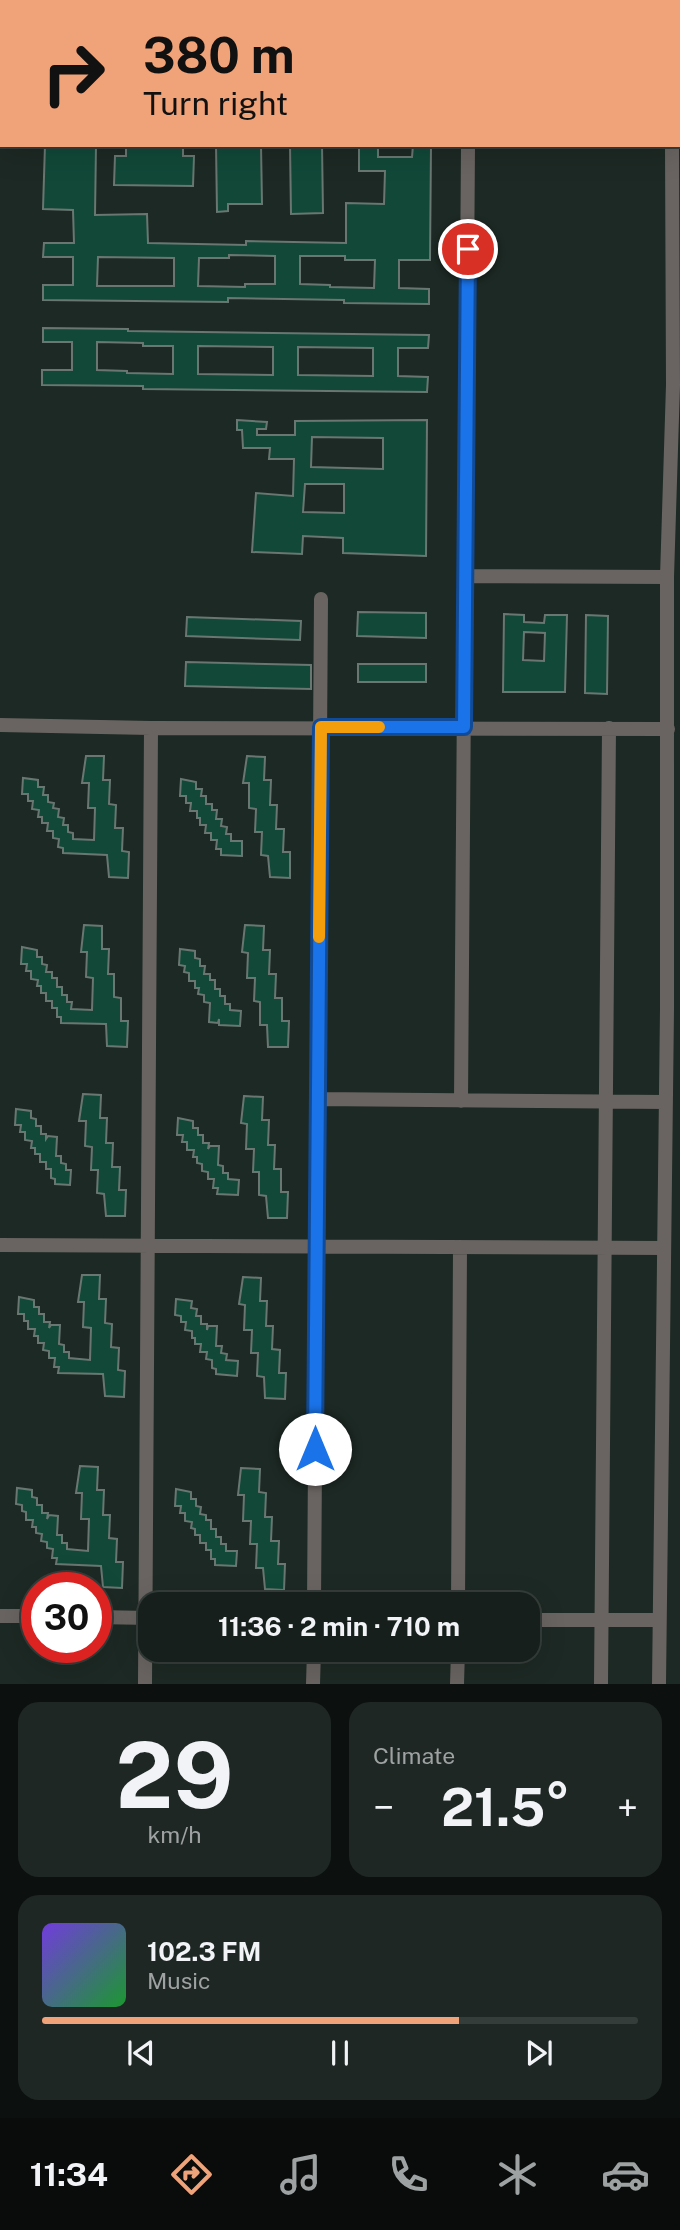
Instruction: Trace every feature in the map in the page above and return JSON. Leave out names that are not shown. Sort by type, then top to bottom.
[{"type":"street","points":[[461,1101],[468,147]]},
{"type":"street","points":[[659,1684],[666,1102],[667,577],[673,385],[672,147]]},
{"type":"street","points":[[466,576],[667,577]]},
{"type":"street","points":[[314,1592],[321,599]]},
{"type":"street","points":[[0,724],[151,728],[668,729]]},
{"type":"street","points":[[148,1592],[151,728]]},
{"type":"street","points":[[601,1684],[609,728]]},
{"type":"street","points":[[318,1099],[666,1102]]},
{"type":"street","points":[[0,1245],[664,1248]]},
{"type":"street","points":[[458,1592],[460,1247]]},
{"type":"street","points":[[0,1616],[21,1616]]},
{"type":"street","points":[[112,1617],[138,1618]]},
{"type":"street","points":[[540,1620],[659,1620]]},
{"type":"street","points":[[145,1684],[146,1662]]},
{"type":"street","points":[[313,1684],[314,1662]]},
{"type":"street","points":[[457,1684],[458,1662]]},
{"type":"building","points":[[45,147],[96,147],[95,215],[147,214],[148,243],[346,243],[346,203],[384,204],[385,171],[359,171],[359,147],[378,147],[378,157],[412,157],[413,147],[431,147],[430,260],[399,260],[399,288],[429,289],[429,304],[228,298],[228,302],[43,300],[43,285],[73,285],[73,257],[43,257],[44,243],[74,243],[73,210],[43,209]],"holes":[[[229,255],[275,256],[275,284],[245,284],[245,287],[198,286],[199,258],[229,258]],[[300,256],[345,256],[345,260],[375,260],[374,288],[300,284]],[[98,257],[174,258],[174,286],[97,286]]]},
{"type":"building","points":[[126,147],[183,147],[183,156],[194,156],[193,186],[114,185],[115,156],[126,156]]},
{"type":"building","points":[[216,147],[261,147],[262,204],[228,204],[228,211],[217,212]]},
{"type":"building","points":[[290,147],[322,147],[323,213],[291,214]]},
{"type":"building","points":[[43,328],[429,335],[428,348],[398,348],[398,376],[428,377],[427,392],[143,389],[143,386],[42,385],[42,370],[72,370],[72,342],[43,342]],"holes":[[[97,342],[173,346],[173,374],[97,370]],[[198,346],[273,347],[273,375],[198,374]],[[298,347],[373,348],[373,376],[298,375]]]},
{"type":"building","points":[[237,420],[267,422],[266,429],[257,429],[257,435],[295,435],[295,421],[427,420],[426,556],[343,553],[343,538],[303,536],[302,554],[252,552],[256,493],[293,496],[294,459],[269,459],[270,448],[243,448],[242,430],[237,430]],"holes":[[[312,437],[383,438],[383,469],[311,467]],[[305,484],[344,484],[344,513],[303,512]]]},
{"type":"building","points":[[358,612],[426,613],[426,638],[357,636]]},
{"type":"building","points":[[504,614],[524,615],[524,622],[544,623],[545,615],[567,615],[565,692],[503,692]],"holes":[[[524,632],[545,633],[544,661],[523,660]]]},
{"type":"building","points":[[586,615],[608,616],[607,694],[585,693]]},
{"type":"building","points":[[187,617],[301,621],[300,640],[186,636]]},
{"type":"building","points":[[186,662],[311,665],[311,689],[185,686]]},
{"type":"building","points":[[358,664],[426,664],[426,682],[358,682]]},
{"type":"building","points":[[86,756],[104,756],[103,780],[110,780],[109,804],[116,805],[115,828],[123,828],[122,851],[129,852],[128,878],[109,877],[107,855],[63,853],[63,848],[58,847],[59,839],[53,838],[53,831],[47,831],[48,823],[42,823],[42,817],[38,817],[39,810],[32,809],[33,801],[28,801],[28,794],[22,794],[23,778],[38,780],[38,787],[44,787],[43,795],[48,795],[48,802],[54,803],[53,808],[59,809],[58,817],[64,818],[63,825],[68,825],[68,832],[73,833],[73,839],[94,840],[95,808],[88,808],[89,783],[82,783]]},
{"type":"building","points":[[247,756],[265,757],[264,780],[271,780],[270,805],[277,805],[276,829],[284,829],[283,852],[290,852],[290,878],[270,877],[268,856],[261,855],[262,832],[255,832],[256,809],[249,808],[249,783],[243,783]]},
{"type":"building","points":[[181,779],[196,782],[196,789],[202,789],[201,796],[206,796],[206,804],[212,804],[212,810],[217,810],[216,819],[222,819],[221,826],[227,827],[226,834],[231,834],[231,841],[242,841],[242,856],[221,855],[221,849],[216,849],[217,840],[211,840],[211,833],[205,833],[206,825],[200,825],[197,811],[190,811],[191,803],[186,803],[186,796],[180,796]]},
{"type":"building","points":[[84,925],[102,926],[102,949],[109,949],[108,974],[114,974],[114,997],[121,998],[121,1021],[128,1021],[127,1047],[107,1046],[106,1024],[61,1023],[61,1017],[57,1017],[57,1008],[52,1008],[52,1001],[46,1001],[46,993],[41,993],[41,986],[37,986],[38,980],[31,979],[31,971],[26,971],[27,964],[21,964],[22,947],[37,950],[37,957],[42,957],[42,964],[47,965],[46,972],[52,972],[52,978],[57,978],[57,987],[62,987],[62,995],[67,995],[67,1002],[72,1002],[71,1009],[92,1010],[93,978],[86,977],[87,952],[81,952]]},
{"type":"building","points":[[245,925],[264,926],[263,950],[270,950],[269,974],[276,974],[275,998],[282,998],[282,1021],[289,1021],[288,1047],[268,1047],[267,1025],[260,1025],[260,1002],[254,1001],[255,978],[247,978],[248,953],[242,952]]},
{"type":"building","points":[[180,949],[195,951],[195,958],[200,959],[200,966],[205,966],[204,974],[210,974],[210,980],[215,980],[215,989],[220,989],[220,996],[225,996],[225,1004],[230,1004],[230,1010],[241,1011],[240,1026],[219,1025],[219,1019],[218,1023],[209,1022],[210,1003],[204,1002],[204,995],[198,994],[199,988],[195,988],[195,981],[189,981],[189,973],[184,972],[185,966],[179,965]]},
{"type":"building","points":[[83,1094],[101,1095],[100,1118],[107,1118],[106,1143],[113,1143],[112,1167],[120,1167],[119,1190],[126,1190],[125,1216],[106,1216],[104,1194],[97,1193],[98,1170],[91,1170],[92,1147],[85,1146],[86,1121],[79,1121]]},
{"type":"building","points":[[244,1096],[263,1097],[262,1120],[269,1120],[268,1145],[275,1145],[274,1169],[281,1169],[281,1192],[288,1192],[287,1218],[268,1218],[266,1196],[259,1195],[259,1172],[253,1172],[254,1149],[246,1149],[247,1124],[241,1123]]},
{"type":"building","points":[[16,1109],[31,1111],[31,1118],[36,1119],[36,1126],[41,1126],[41,1134],[46,1134],[46,1139],[48,1136],[57,1137],[56,1156],[61,1156],[61,1163],[66,1164],[66,1170],[71,1170],[70,1185],[55,1184],[55,1179],[51,1178],[51,1169],[46,1169],[46,1162],[40,1162],[40,1154],[35,1154],[35,1148],[31,1148],[32,1141],[25,1140],[25,1132],[20,1132],[21,1125],[15,1125]]},
{"type":"building","points":[[178,1118],[193,1121],[193,1128],[198,1128],[198,1135],[203,1135],[203,1143],[209,1143],[208,1149],[210,1146],[219,1146],[218,1165],[223,1166],[223,1173],[228,1173],[228,1179],[239,1180],[238,1195],[217,1194],[218,1188],[213,1188],[214,1179],[208,1179],[208,1172],[202,1171],[202,1164],[197,1163],[197,1157],[193,1157],[194,1150],[187,1150],[187,1142],[182,1142],[183,1135],[177,1135]]},
{"type":"building","points":[[82,1275],[100,1275],[99,1299],[106,1299],[105,1323],[112,1324],[111,1347],[119,1348],[118,1370],[125,1371],[124,1397],[105,1396],[103,1374],[58,1373],[59,1367],[54,1367],[55,1358],[49,1358],[49,1351],[43,1350],[44,1343],[38,1343],[38,1336],[34,1336],[35,1329],[28,1329],[24,1314],[18,1314],[19,1297],[34,1300],[34,1307],[39,1307],[39,1314],[44,1314],[44,1322],[50,1322],[49,1328],[51,1325],[60,1325],[59,1344],[64,1345],[64,1352],[69,1352],[69,1358],[90,1360],[91,1328],[83,1327],[84,1302],[78,1302]]},
{"type":"building","points":[[243,1277],[261,1278],[260,1301],[267,1301],[266,1326],[273,1326],[272,1349],[280,1350],[279,1373],[286,1373],[285,1399],[265,1398],[264,1377],[257,1376],[258,1353],[251,1353],[252,1330],[244,1330],[245,1305],[239,1304]]},
{"type":"building","points":[[176,1299],[192,1301],[191,1308],[197,1309],[196,1316],[201,1316],[201,1324],[207,1324],[207,1330],[208,1326],[217,1326],[216,1346],[222,1346],[221,1353],[227,1354],[226,1360],[238,1361],[237,1376],[216,1374],[216,1369],[212,1368],[212,1360],[206,1359],[207,1352],[200,1352],[201,1344],[195,1344],[192,1331],[185,1330],[186,1322],[181,1322],[181,1316],[175,1315]]},
{"type":"building","points":[[80,1466],[98,1467],[97,1490],[104,1490],[103,1515],[110,1515],[109,1538],[117,1539],[116,1562],[123,1562],[122,1588],[112,1587],[112,1572],[102,1572],[101,1566],[56,1564],[57,1558],[52,1558],[53,1549],[47,1548],[47,1542],[41,1541],[42,1534],[36,1533],[36,1527],[32,1527],[33,1520],[26,1520],[22,1505],[16,1504],[17,1488],[32,1490],[32,1497],[37,1498],[37,1505],[42,1505],[42,1513],[48,1513],[47,1519],[49,1515],[58,1516],[57,1535],[62,1535],[62,1543],[67,1543],[67,1549],[88,1551],[89,1519],[81,1519],[82,1493],[76,1493]]},
{"type":"building","points":[[241,1468],[260,1469],[259,1492],[266,1493],[265,1517],[272,1517],[271,1541],[279,1541],[278,1564],[285,1564],[284,1590],[265,1589],[263,1568],[256,1568],[257,1544],[250,1544],[251,1521],[243,1521],[244,1495],[238,1495]]},
{"type":"building","points":[[176,1489],[191,1492],[191,1499],[196,1499],[196,1506],[201,1507],[200,1514],[206,1515],[206,1520],[211,1520],[211,1529],[216,1529],[216,1537],[221,1537],[221,1544],[226,1544],[226,1551],[237,1551],[236,1566],[215,1565],[215,1559],[211,1559],[211,1550],[206,1550],[206,1543],[200,1543],[200,1535],[195,1535],[195,1529],[191,1528],[192,1522],[185,1521],[185,1513],[180,1513],[181,1506],[175,1506]]},
{"type":"slow traffic","points":[[319,937],[321,727],[379,727]]},
{"type":"route","points":[[315,1449],[321,727],[464,727],[468,249]]}]
